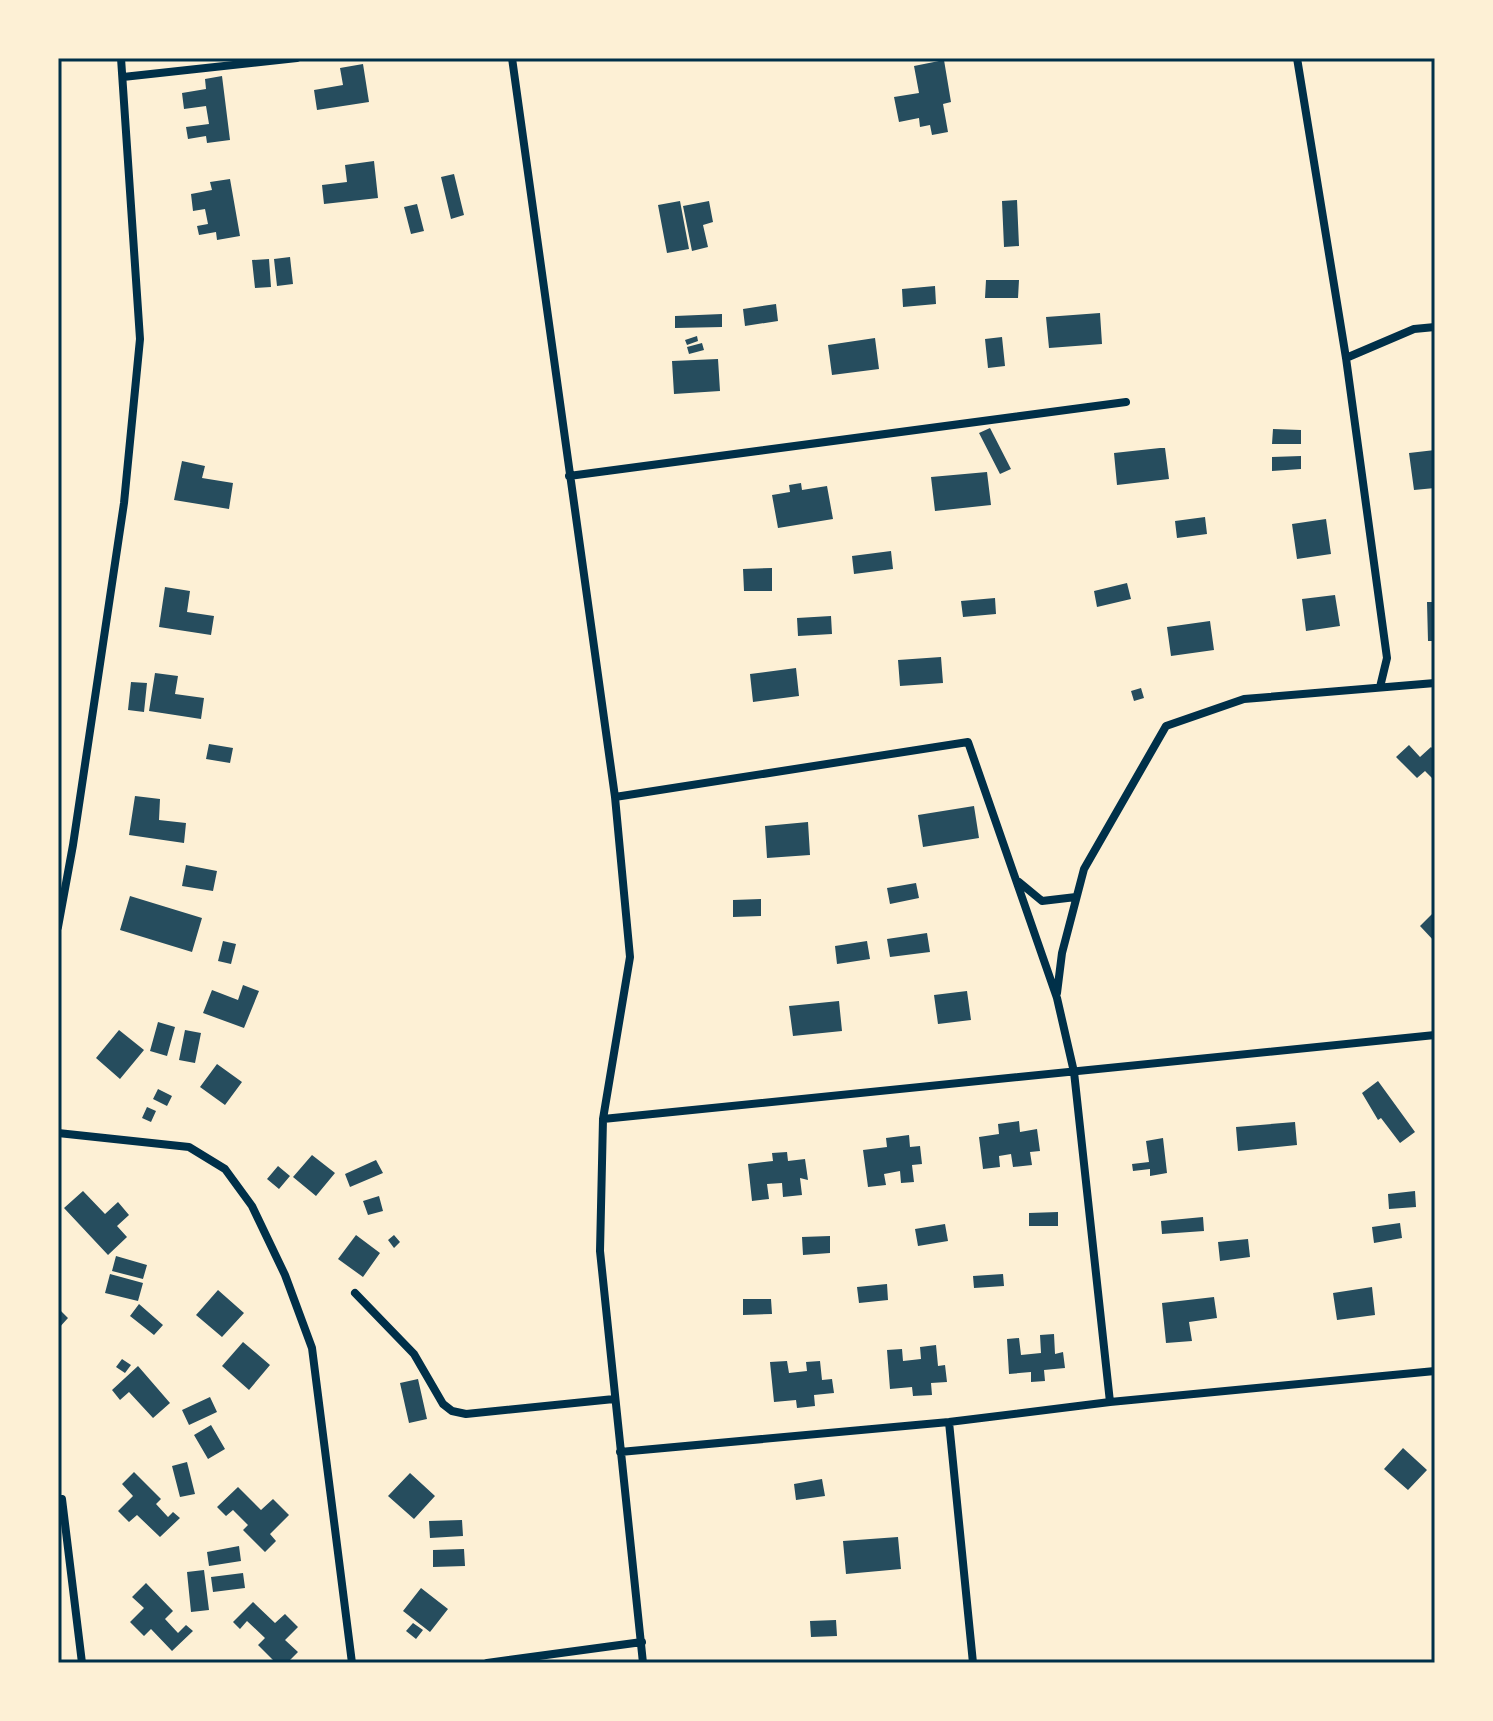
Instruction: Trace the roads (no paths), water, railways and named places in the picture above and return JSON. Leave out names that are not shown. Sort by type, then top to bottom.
[{"type":"street","points":[[58,927],[124,503],[140,339],[121,58]]},
{"type":"street","points":[[123,77],[297,58]]},
{"type":"street","points":[[512,58],[615,797],[630,957],[603,1119],[600,1251],[643,1663]]},
{"type":"street","points":[[1297,58],[1346,358],[1387,658],[1380,687]]},
{"type":"street","points":[[1346,358],[1414,329],[1435,327]]},
{"type":"street","points":[[569,476],[1126,402]]},
{"type":"street","points":[[1057,998],[1062,953],[1084,869],[1166,726],[1244,699],[1435,683]]},
{"type":"street","points":[[615,797],[968,742],[1057,998],[1074,1072],[1110,1402]]},
{"type":"street","points":[[1019,882],[1042,901],[1076,897]]},
{"type":"street","points":[[603,1119],[1435,1035]]},
{"type":"street","points":[[58,1133],[189,1147],[225,1169],[252,1206],[285,1275],[312,1348],[352,1663]]},
{"type":"street","points":[[355,1293],[414,1354],[443,1404],[452,1411],[466,1414],[614,1399]]},
{"type":"street","points":[[620,1452],[949,1422],[1110,1402],[1435,1371]]},
{"type":"street","points":[[949,1422],[973,1663]]},
{"type":"street","points":[[62,1499],[82,1663]]},
{"type":"street","points":[[487,1663],[642,1642]]}]
